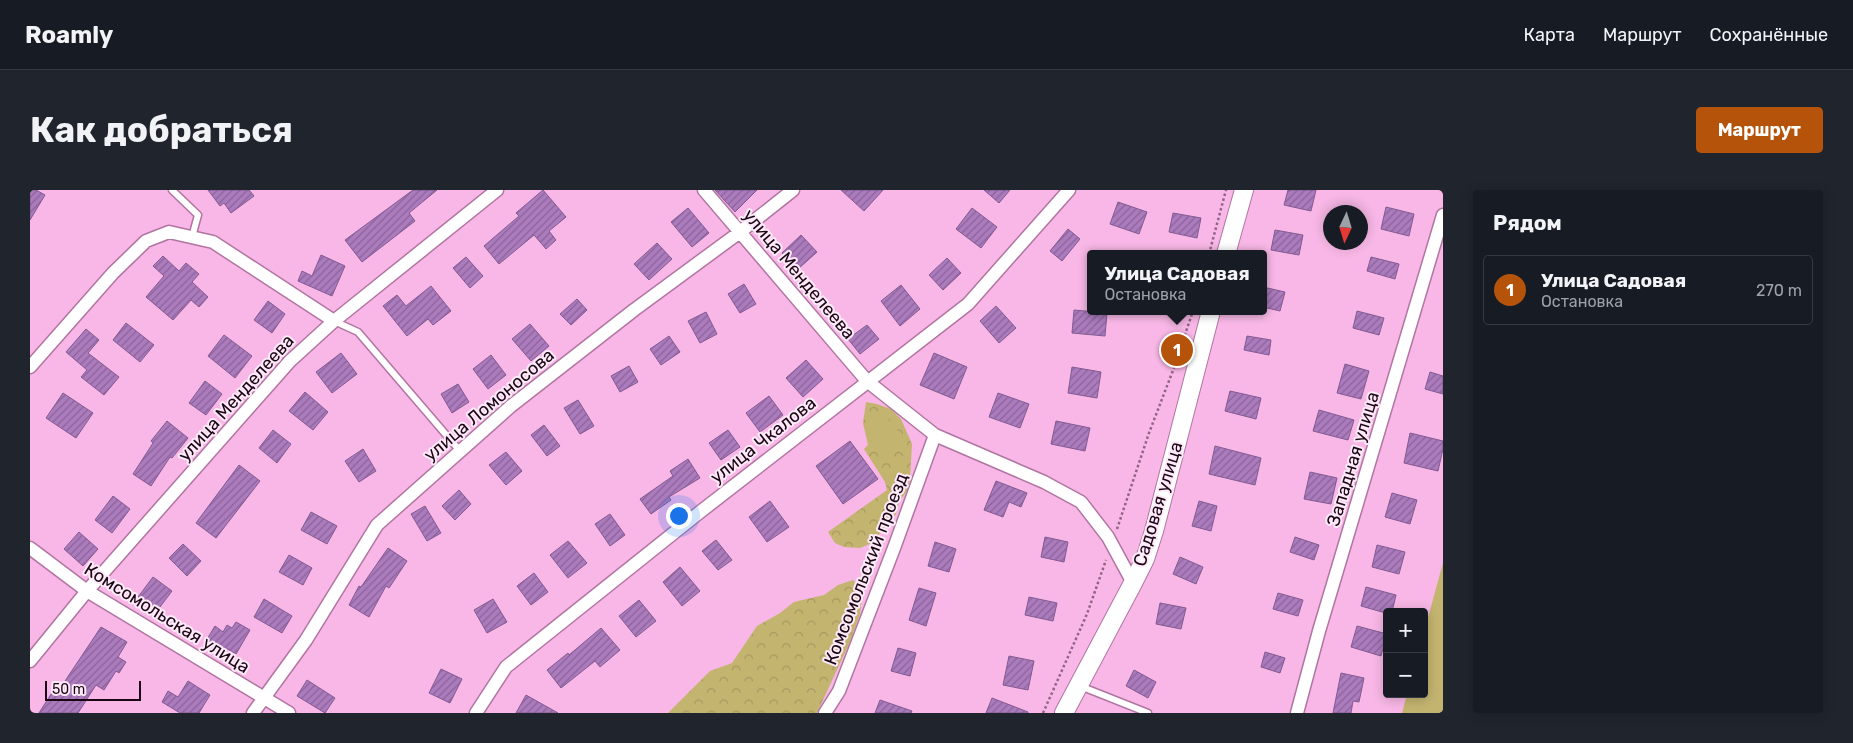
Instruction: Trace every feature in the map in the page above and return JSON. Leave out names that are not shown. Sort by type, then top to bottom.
[{"type":"street","name":"улица Менделеева","points":[[30,660],[87,591],[290,361],[334,320],[497,190]]},
{"type":"street","name":"улица Менделеева","points":[[704,190],[867,382],[935,435],[1044,482],[1081,502],[1111,544],[1133,583]]},
{"type":"street","name":"улица Ломоносова","points":[[253,713],[306,640],[377,525],[511,406],[793,190]]},
{"type":"street","name":"улица Чкалова","points":[[476,713],[506,667],[700,512],[968,304],[1069,190]]},
{"type":"street","points":[[1227,250],[1244,190]]},
{"type":"street","name":"Западная улица","points":[[1297,713],[1319,631],[1443,215]]},
{"type":"street","points":[[30,367],[113,273],[146,241],[168,232],[213,242],[334,320]]},
{"type":"street","name":"Садовая улица","points":[[1064,713],[1145,558],[1154,531],[1210,315]]},
{"type":"street","name":"Комсомольский проезд","points":[[825,713],[839,691],[935,435]]},
{"type":"street","name":"Комсомольская улица","points":[[30,548],[87,591],[289,713]]},
{"type":"lane","points":[[172,190],[198,215],[192,237]]},
{"type":"lane","points":[[334,320],[358,332],[460,451]]},
{"type":"lane","points":[[1078,686],[1148,713]]},
{"type":"path","points":[[1210,250],[1226,190]]},
{"type":"path","points":[[1044,713],[1087,614],[1192,315]]},
{"type":"green space","points":[[866,402],[891,409],[901,419],[912,444],[910,480],[907,491],[899,502],[896,514],[872,543],[860,548],[844,547],[835,543],[828,532],[887,490],[885,482],[864,449],[868,445],[863,423]]},
{"type":"green space","points":[[884,414],[903,437],[885,452],[866,429]]},
{"type":"green space","points":[[1443,563],[1443,713],[1402,713],[1406,698],[1428,698],[1428,617]]},
{"type":"green space","points":[[853,580],[863,591],[860,614],[849,644],[817,713],[668,713],[710,671],[732,663],[757,626],[780,613],[794,602],[824,595],[838,585]]},
{"type":"building","points":[[30,190],[36,190],[45,195],[30,220]]},
{"type":"building","points":[[208,190],[249,190],[254,196],[231,213],[224,203],[220,206]]},
{"type":"building","points":[[413,190],[437,190],[409,213],[415,221],[362,262],[345,240]]},
{"type":"building","points":[[543,190],[566,217],[549,231],[556,240],[546,249],[534,235],[499,264],[484,246],[519,216],[516,213]]},
{"type":"building","points":[[715,190],[757,190],[735,212]]},
{"type":"building","points":[[841,190],[883,190],[864,211]]},
{"type":"building","points":[[984,190],[1010,190],[999,203]]},
{"type":"building","points":[[1288,190],[1316,190],[1311,211],[1284,205]]},
{"type":"building","points":[[1118,202],[1147,212],[1139,234],[1110,224]]},
{"type":"building","points":[[1386,207],[1414,214],[1409,236],[1381,229]]},
{"type":"building","points":[[688,208],[709,233],[692,247],[671,222]]},
{"type":"building","points":[[972,208],[997,227],[981,248],[956,229]]},
{"type":"building","points":[[1173,213],[1201,218],[1197,238],[1169,232]]},
{"type":"building","points":[[1068,229],[1080,239],[1062,261],[1050,251]]},
{"type":"building","points":[[1275,230],[1303,235],[1299,255],[1271,250]]},
{"type":"building","points":[[801,235],[817,252],[797,270],[782,253]]},
{"type":"building","points":[[657,243],[672,259],[649,280],[634,264]]},
{"type":"building","points":[[321,255],[345,266],[332,296],[298,281],[302,271],[312,276]]},
{"type":"building","points":[[163,256],[179,271],[186,263],[199,274],[192,282],[208,297],[199,307],[191,300],[173,320],[146,297],[164,276],[153,266]]},
{"type":"building","points":[[466,257],[483,276],[470,288],[453,268]]},
{"type":"building","points":[[1371,257],[1399,264],[1395,279],[1367,271]]},
{"type":"building","points":[[947,258],[961,273],[943,290],[929,275]]},
{"type":"building","points":[[744,284],[756,304],[740,313],[728,294]]},
{"type":"building","points":[[901,285],[920,309],[900,326],[881,301]]},
{"type":"building","points":[[431,286],[451,311],[433,325],[428,319],[407,336],[383,306],[397,295],[406,306]]},
{"type":"building","points":[[1267,288],[1285,292],[1280,311],[1267,308]]},
{"type":"building","points":[[577,299],[587,310],[571,325],[560,314]]},
{"type":"building","points":[[268,301],[285,314],[272,333],[254,320]]},
{"type":"building","points":[[996,306],[1016,328],[999,343],[980,321]]},
{"type":"building","points":[[1074,310],[1087,311],[1087,315],[1107,315],[1105,336],[1072,333]]},
{"type":"building","points":[[1357,311],[1384,318],[1379,335],[1353,328]]},
{"type":"building","points":[[706,312],[717,334],[700,343],[688,321]]},
{"type":"building","points":[[126,323],[154,345],[140,362],[113,340]]},
{"type":"building","points":[[530,324],[549,346],[531,361],[512,339]]},
{"type":"building","points":[[867,325],[879,339],[860,354],[848,339]]},
{"type":"building","points":[[86,329],[99,340],[88,353],[119,377],[104,395],[81,377],[87,370],[66,352]]},
{"type":"building","points":[[224,335],[252,356],[235,378],[208,356]]},
{"type":"building","points":[[669,336],[680,352],[661,365],[650,349]]},
{"type":"building","points":[[1247,336],[1271,340],[1269,355],[1244,350]]},
{"type":"building","points":[[341,353],[357,374],[332,393],[316,372]]},
{"type":"building","points":[[934,353],[967,367],[954,399],[920,385]]},
{"type":"building","points":[[491,355],[506,375],[488,389],[473,369]]},
{"type":"building","points":[[806,360],[823,379],[803,397],[786,378]]},
{"type":"building","points":[[1345,364],[1369,371],[1361,399],[1337,393]]},
{"type":"building","points":[[629,366],[638,382],[620,392],[611,376]]},
{"type":"building","points":[[1072,367],[1101,372],[1097,398],[1068,393]]},
{"type":"building","points":[[1430,372],[1443,376],[1443,394],[1425,389]]},
{"type":"building","points":[[205,381],[222,394],[206,415],[189,403]]},
{"type":"building","points":[[458,384],[469,402],[452,413],[441,394]]},
{"type":"building","points":[[1230,391],[1261,398],[1256,419],[1225,411]]},
{"type":"building","points":[[305,392],[328,412],[313,430],[289,411]]},
{"type":"building","points":[[63,393],[93,413],[76,438],[46,418]]},
{"type":"building","points":[[998,393],[1029,404],[1020,428],[989,417]]},
{"type":"building","points":[[769,396],[783,415],[760,432],[746,413]]},
{"type":"building","points":[[578,400],[594,426],[580,434],[564,408]]},
{"type":"building","points":[[1319,410],[1354,420],[1348,440],[1313,431]]},
{"type":"building","points":[[167,421],[188,438],[172,458],[170,457],[151,486],[133,474],[153,443],[151,441]]},
{"type":"building","points":[[1056,421],[1090,428],[1085,451],[1051,444]]},
{"type":"building","points":[[544,425],[560,446],[547,456],[531,435]]},
{"type":"building","points":[[273,430],[291,444],[277,463],[259,448]]},
{"type":"building","points":[[728,430],[740,447],[721,460],[709,443]]},
{"type":"building","points":[[1410,433],[1443,441],[1438,471],[1404,463]]},
{"type":"building","points":[[850,441],[878,479],[843,504],[816,466]]},
{"type":"building","points":[[1215,446],[1261,458],[1255,485],[1209,474]]},
{"type":"building","points":[[363,449],[376,471],[359,482],[345,461]]},
{"type":"building","points":[[506,452],[522,471],[506,485],[489,465]]},
{"type":"building","points":[[688,459],[700,478],[669,497],[671,500],[651,514],[640,499],[673,476],[670,471]]},
{"type":"building","points":[[239,465],[260,481],[216,538],[196,523]]},
{"type":"building","points":[[1310,472],[1337,478],[1331,504],[1304,499]]},
{"type":"building","points":[[996,481],[1027,493],[1021,507],[1009,502],[1003,517],[984,510]]},
{"type":"building","points":[[459,490],[471,504],[455,520],[442,506]]},
{"type":"building","points":[[1392,493],[1417,500],[1410,524],[1385,517]]},
{"type":"building","points":[[113,496],[130,509],[112,533],[95,520]]},
{"type":"building","points":[[770,501],[789,527],[767,542],[749,517]]},
{"type":"building","points":[[1199,501],[1217,506],[1211,531],[1192,526]]},
{"type":"building","points":[[425,506],[441,533],[427,541],[411,514]]},
{"type":"building","points":[[311,512],[337,526],[327,544],[301,530]]},
{"type":"building","points":[[610,514],[625,535],[610,546],[595,524]]},
{"type":"building","points":[[79,532],[98,549],[83,566],[64,549]]},
{"type":"building","points":[[1045,537],[1068,542],[1064,562],[1041,557]]},
{"type":"building","points":[[1295,537],[1319,545],[1314,560],[1290,552]]},
{"type":"building","points":[[716,540],[732,560],[718,570],[702,551]]},
{"type":"building","points":[[568,541],[587,563],[568,578],[550,555]]},
{"type":"building","points":[[935,542],[956,549],[949,572],[928,566]]},
{"type":"building","points":[[183,544],[201,561],[187,576],[169,558]]},
{"type":"building","points":[[1377,545],[1405,552],[1399,574],[1372,567]]},
{"type":"building","points":[[388,548],[407,561],[389,588],[386,586],[369,617],[349,605],[359,586],[361,587]]},
{"type":"building","points":[[289,555],[312,568],[303,585],[279,572]]},
{"type":"building","points":[[1180,557],[1203,567],[1196,584],[1173,574]]},
{"type":"building","points":[[680,567],[700,591],[682,606],[663,582]]},
{"type":"building","points":[[534,573],[548,592],[531,605],[517,586]]},
{"type":"building","points":[[153,577],[172,591],[157,611],[138,597]]},
{"type":"building","points":[[1366,587],[1396,595],[1393,608],[1383,608],[1383,612],[1361,606]]},
{"type":"building","points":[[919,588],[936,593],[926,626],[909,620]]},
{"type":"building","points":[[1278,593],[1303,600],[1298,616],[1273,609]]},
{"type":"building","points":[[1029,597],[1057,603],[1053,621],[1025,615]]},
{"type":"building","points":[[264,599],[292,616],[282,633],[254,617]]},
{"type":"building","points":[[493,599],[507,622],[487,633],[474,610]]},
{"type":"building","points":[[639,600],[656,621],[636,637],[619,616]]},
{"type":"building","points":[[1160,603],[1186,608],[1181,629],[1156,624]]},
{"type":"building","points":[[236,622],[250,630],[236,654],[226,648],[223,655],[204,644],[215,626],[223,632],[227,625],[232,628]]},
{"type":"building","points":[[1357,626],[1383,633],[1381,656],[1351,647]]},
{"type":"building","points":[[101,627],[127,642],[118,657],[126,662],[119,673],[116,671],[104,690],[96,685],[78,713],[39,713],[53,691],[57,693]]},
{"type":"building","points":[[601,628],[620,650],[600,667],[595,661],[561,688],[547,670],[568,653],[569,655]]},
{"type":"building","points":[[898,648],[916,653],[910,676],[891,671]]},
{"type":"building","points":[[1265,652],[1285,658],[1280,673],[1261,667]]},
{"type":"building","points":[[1009,656],[1034,661],[1028,690],[1003,685]]},
{"type":"building","points":[[441,669],[462,679],[450,703],[429,693]]},
{"type":"building","points":[[1134,670],[1156,682],[1148,698],[1126,686]]},
{"type":"building","points":[[1341,673],[1364,678],[1359,702],[1353,701],[1351,713],[1333,713]]},
{"type":"building","points":[[307,680],[335,698],[325,713],[297,696]]},
{"type":"building","points":[[188,681],[210,695],[199,713],[180,713],[162,702],[168,691],[178,697]]},
{"type":"building","points":[[526,695],[558,713],[516,713]]},
{"type":"building","points":[[992,698],[1028,712],[1028,713],[986,713]]},
{"type":"building","points":[[880,700],[912,711],[911,713],[875,713]]},
{"type":"place","name":"Улица Садовая","points":[[1177,350]]}]
